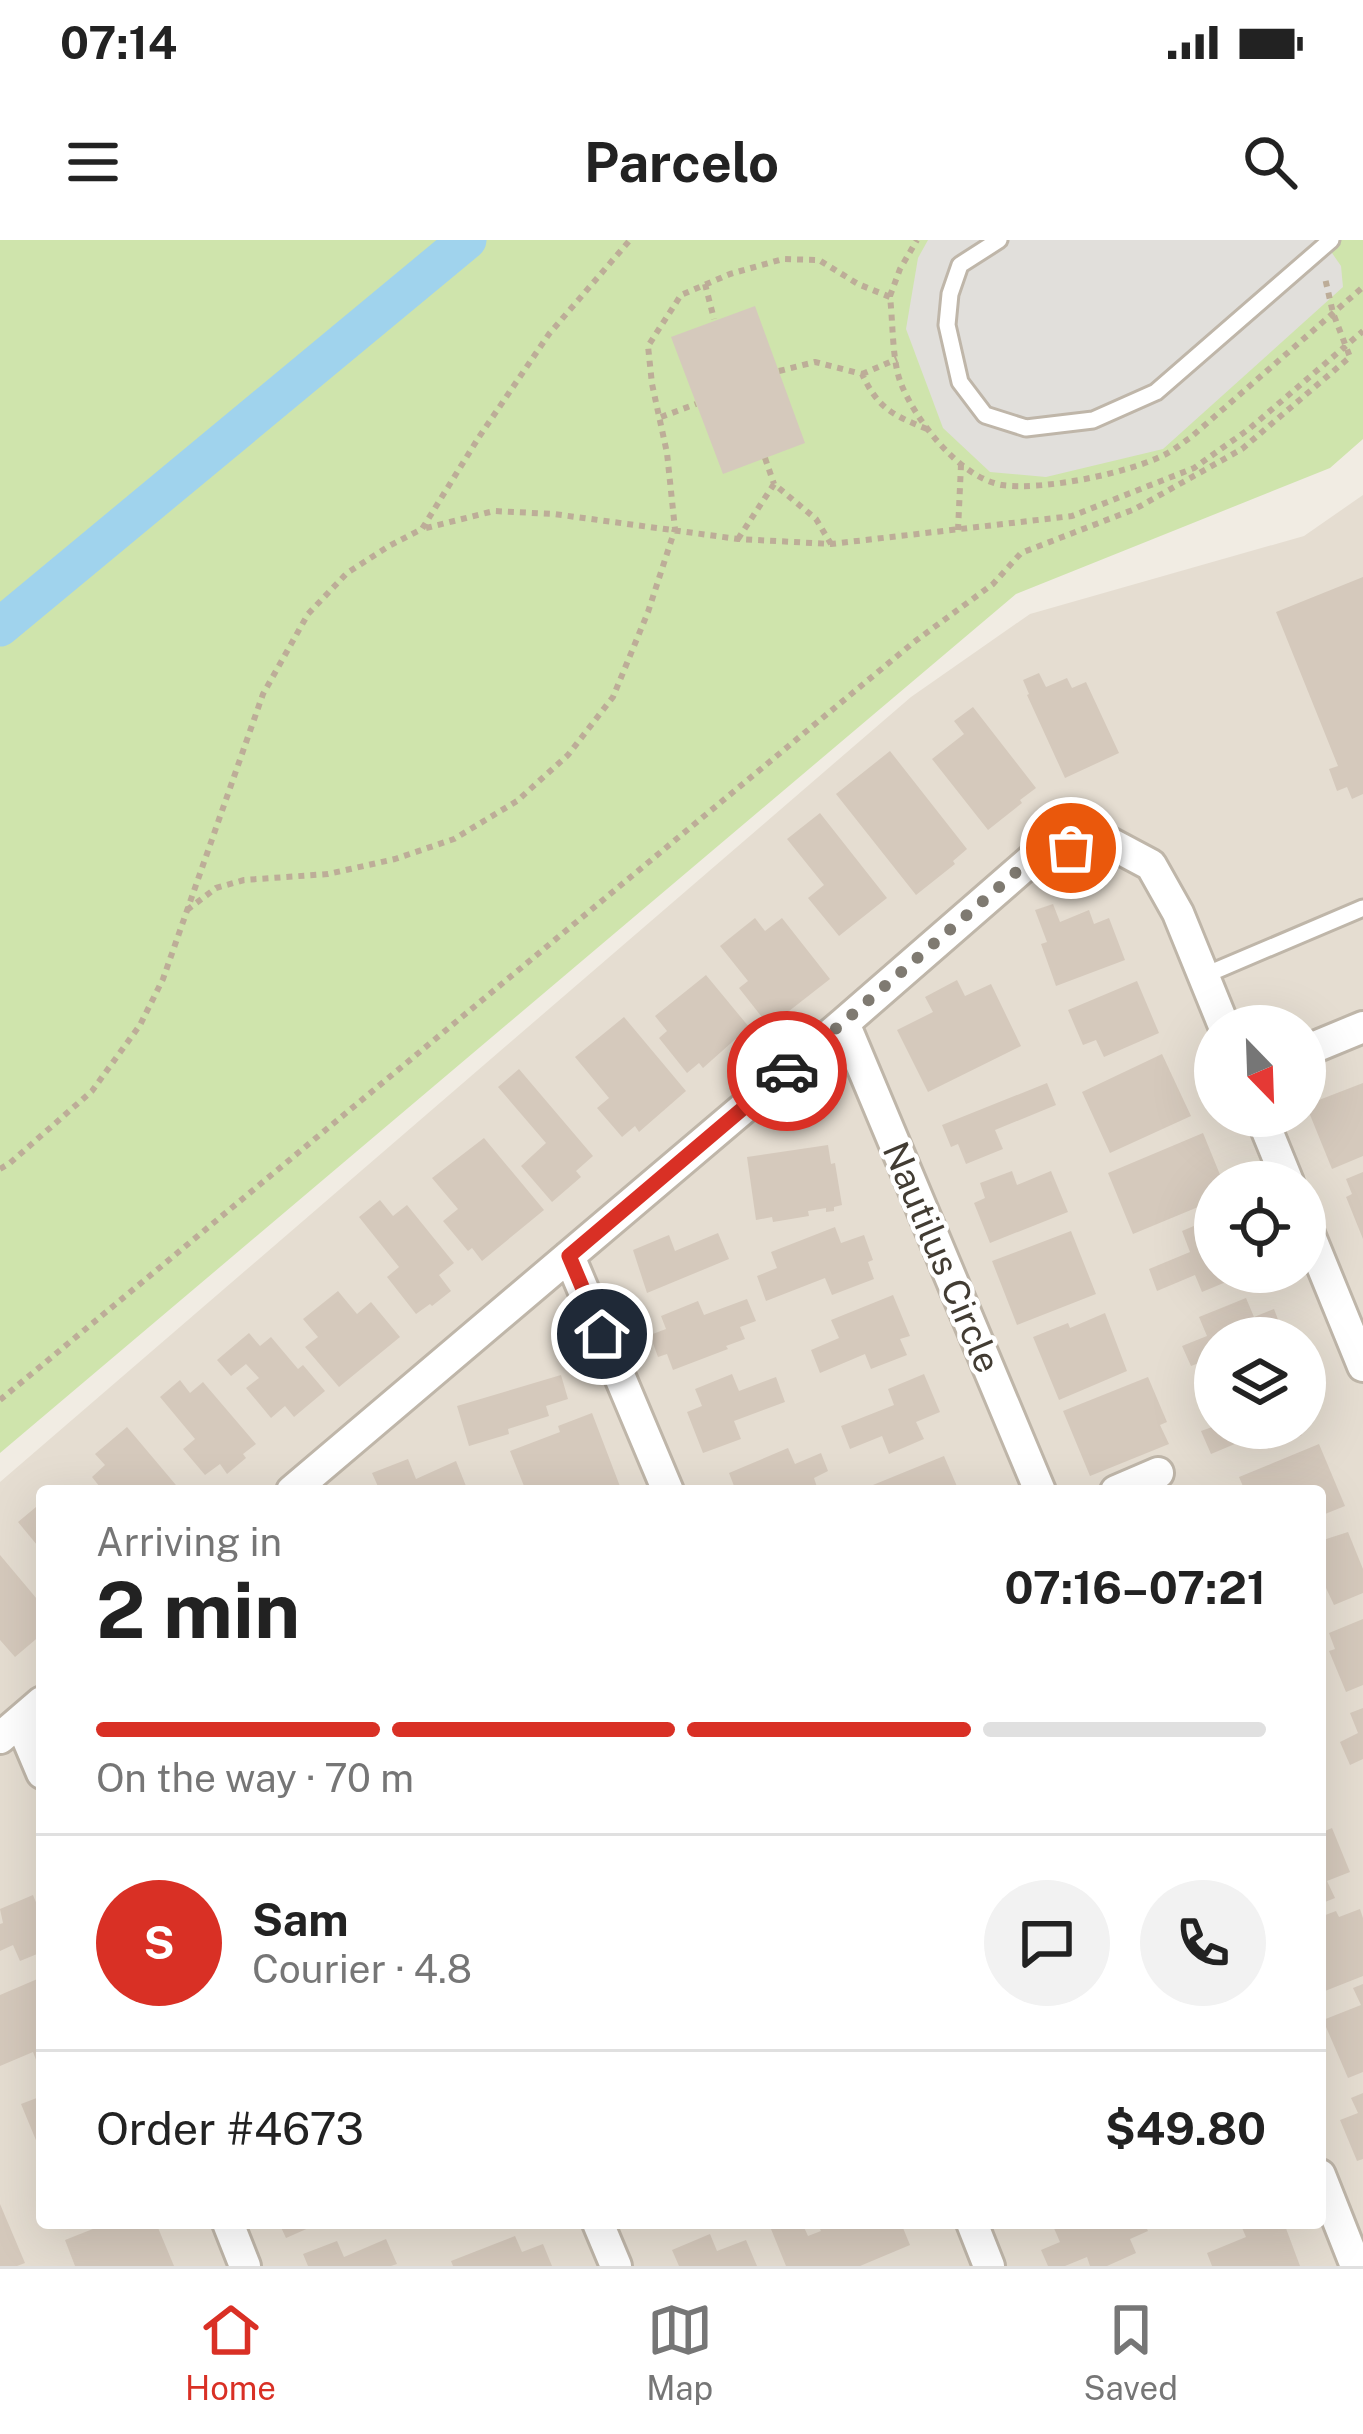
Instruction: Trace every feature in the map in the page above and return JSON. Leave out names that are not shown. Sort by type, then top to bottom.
[{"type":"street","points":[[301,1485],[1036,855],[1106,841],[1151,865],[1178,913],[1215,1005]]},
{"type":"street","name":"Nautilus Circle","points":[[844,1023],[1037,1485]]},
{"type":"street","points":[[1326,1042],[1363,1027]]},
{"type":"street","points":[[569,1256],[665,1485]]},
{"type":"street","points":[[1326,1275],[1363,1366]]},
{"type":"street","points":[[1130,1485],[1158,1473]]},
{"type":"street","points":[[21,1720],[36,1758]]},
{"type":"street","points":[[1326,2190],[1356,2266]]},
{"type":"street","points":[[230,2229],[245,2266]]},
{"type":"street","points":[[601,2229],[616,2266]]},
{"type":"street","points":[[974,2229],[989,2266]]},
{"type":"lane","points":[[999,240],[960,265],[950,294],[947,325],[960,382],[985,416],[1026,428],[1094,420],[1156,392],[1320,244]]},
{"type":"lane","points":[[1203,976],[1363,908]]},
{"type":"path","points":[[422,529],[549,334],[630,240]]},
{"type":"path","points":[[916,240],[890,297],[899,380],[927,429],[961,465],[998,484],[1047,486],[1106,474],[1165,454],[1190,438],[1363,287]]},
{"type":"path","points":[[0,1400],[914,642],[993,584],[1021,553],[1135,509],[1242,449],[1350,357],[1333,314],[1320,244]]},
{"type":"path","points":[[187,910],[215,888],[244,880],[328,874],[395,860],[454,839],[517,801],[568,754],[614,697],[675,529],[648,346],[681,295],[783,259],[819,260],[890,297]]},
{"type":"path","points":[[705,284],[714,319]]},
{"type":"path","points":[[0,1169],[92,1091],[140,1025],[164,979],[263,694],[308,614],[347,573],[389,546],[422,529],[494,511],[831,544],[1072,516],[1194,468],[1249,429],[1363,331]]},
{"type":"path","points":[[778,370],[815,362],[862,374],[897,359]]},
{"type":"path","points":[[862,374],[872,397],[894,416],[927,429]]},
{"type":"path","points":[[661,417],[696,404]]},
{"type":"path","points":[[765,458],[774,484],[816,519],[831,544]]},
{"type":"path","points":[[958,530],[961,465]]},
{"type":"path","points":[[738,538],[774,484]]},
{"type":"shaded area","points":[[928,240],[1323,240],[1341,266],[1343,287],[1163,449],[1046,477],[990,472],[943,428],[906,329],[918,258]]},
{"type":"shaded area","points":[[1363,495],[1363,2266],[0,2266],[0,1482],[911,697],[1030,614],[1304,536]]},
{"type":"green space","points":[[0,240],[1363,240],[1363,439],[1330,468],[1016,594],[0,1453]]},
{"type":"building","points":[[755,306],[805,443],[723,474],[671,337]]},
{"type":"building","points":[[1363,577],[1363,794],[1352,799],[1347,787],[1337,791],[1329,769],[1338,766],[1276,612]]},
{"type":"building","points":[[1039,673],[1046,687],[1067,678],[1072,688],[1086,682],[1119,753],[1065,778],[1023,680]]},
{"type":"building","points":[[973,707],[1036,788],[988,830],[932,759],[964,734],[954,721]]},
{"type":"building","points":[[890,751],[967,849],[916,895],[836,794]]},
{"type":"building","points":[[820,813],[887,898],[839,936],[808,898],[824,885],[787,839]]},
{"type":"building","points":[[1053,904],[1060,922],[1089,910],[1094,924],[1109,918],[1125,960],[1056,986],[1035,910]]},
{"type":"building","points":[[755,918],[765,931],[782,918],[830,979],[775,1022],[771,1017],[765,1021],[739,988],[748,981],[720,946]]},
{"type":"building","points":[[706,975],[749,1027],[703,1068],[699,1063],[687,1073],[659,1038],[667,1031],[655,1016]]},
{"type":"building","points":[[957,980],[965,996],[991,984],[1021,1046],[928,1092],[897,1030],[933,1012],[925,997]]},
{"type":"building","points":[[1137,981],[1159,1033],[1104,1057],[1096,1040],[1083,1045],[1068,1010]]},
{"type":"building","points":[[624,1017],[686,1091],[639,1132],[635,1126],[622,1137],[597,1108],[609,1098],[575,1057]]},
{"type":"building","points":[[1162,1054],[1191,1116],[1110,1153],[1082,1092]]},
{"type":"building","points":[[519,1069],[593,1156],[576,1171],[581,1177],[552,1202],[521,1166],[546,1143],[498,1087]]},
{"type":"building","points":[[1047,1083],[1056,1105],[995,1130],[1003,1149],[966,1164],[958,1144],[951,1147],[942,1125]]},
{"type":"building","points":[[1363,1083],[1363,1156],[1332,1169],[1319,1137],[1326,1137],[1326,1097]]},
{"type":"building","points":[[1194,1137],[1205,1137],[1214,1161],[1194,1161],[1194,1209],[1133,1234],[1108,1173]]},
{"type":"building","points":[[484,1138],[544,1210],[482,1261],[443,1221],[458,1209],[432,1178]]},
{"type":"building","points":[[828,1145],[842,1205],[834,1211],[808,1211],[809,1216],[756,1220],[747,1157]]},
{"type":"building","points":[[1012,1171],[1017,1185],[1051,1171],[1068,1212],[990,1243],[974,1203],[985,1198],[980,1183]]},
{"type":"building","points":[[1363,1172],[1363,1239],[1346,1197],[1352,1194],[1346,1179]]},
{"type":"building","points":[[380,1200],[393,1216],[407,1205],[454,1263],[439,1275],[451,1291],[416,1314],[387,1277],[399,1267],[359,1217]]},
{"type":"building","points":[[1194,1226],[1194,1275],[1157,1291],[1149,1269],[1190,1252],[1182,1231]]},
{"type":"building","points":[[835,1227],[841,1243],[864,1235],[874,1279],[832,1295],[825,1278],[766,1301],[757,1276],[777,1268],[771,1252]]},
{"type":"building","points":[[1071,1231],[1096,1294],[1017,1325],[992,1261]]},
{"type":"building","points":[[718,1233],[729,1259],[647,1293],[633,1250],[669,1235],[675,1251]]},
{"type":"building","points":[[338,1291],[357,1314],[371,1302],[400,1337],[339,1387],[305,1347],[318,1337],[303,1319]]},
{"type":"building","points":[[893,1295],[910,1336],[900,1339],[907,1355],[871,1369],[865,1354],[820,1373],[811,1350],[839,1338],[831,1320]]},
{"type":"building","points":[[1246,1298],[1254,1317],[1199,1317]]},
{"type":"building","points":[[747,1299],[756,1321],[740,1327],[745,1339],[673,1370],[667,1354],[658,1357],[650,1335],[666,1329],[661,1316],[698,1301],[704,1315]]},
{"type":"building","points":[[1274,1309],[1277,1317],[1254,1317]]},
{"type":"building","points":[[1105,1313],[1127,1371],[1059,1400],[1033,1337]]},
{"type":"building","points":[[249,1333],[260,1346],[271,1337],[325,1391],[294,1417],[285,1406],[271,1418],[246,1388],[259,1378],[246,1364],[231,1376],[217,1360]]},
{"type":"building","points":[[1194,1341],[1194,1365],[1191,1366],[1182,1346]]},
{"type":"building","points":[[732,1374],[739,1391],[776,1377],[785,1402],[734,1421],[741,1439],[703,1453],[687,1412],[702,1406],[695,1389]]},
{"type":"building","points":[[924,1374],[940,1412],[916,1422],[924,1439],[889,1454],[882,1436],[850,1449],[841,1426],[894,1405],[888,1389]]},
{"type":"building","points":[[561,1375],[568,1399],[546,1406],[549,1416],[469,1446],[457,1406]]},
{"type":"building","points":[[1148,1377],[1167,1422],[1160,1425],[1169,1444],[1090,1476],[1063,1411]]},
{"type":"building","points":[[180,1380],[190,1393],[203,1382],[256,1444],[227,1474],[220,1464],[205,1475],[183,1449],[195,1439],[160,1397]]},
{"type":"building","points":[[592,1413],[619,1485],[524,1485],[510,1451],[560,1432],[558,1426]]},
{"type":"building","points":[[127,1427],[176,1485],[98,1485],[92,1477],[105,1465],[95,1454]]},
{"type":"building","points":[[788,1448],[795,1464],[821,1453],[828,1471],[814,1478],[816,1485],[734,1485],[729,1473]]},
{"type":"building","points":[[1307,1449],[1321,1449],[1345,1506],[1326,1514],[1326,1485],[1242,1485],[1239,1477]]},
{"type":"building","points":[[944,1456],[956,1485],[873,1485]]},
{"type":"building","points":[[408,1459],[416,1479],[456,1461],[466,1485],[377,1485],[372,1473]]},
{"type":"building","points":[[36,1507],[36,1544],[18,1522]]},
{"type":"building","points":[[1348,1532],[1363,1569],[1363,1593],[1334,1605],[1326,1588],[1326,1539]]},
{"type":"building","points":[[0,1555],[36,1598],[36,1639],[15,1657],[0,1640]]},
{"type":"building","points":[[1363,1619],[1363,1685],[1346,1692],[1329,1651],[1335,1649],[1329,1633]]},
{"type":"building","points":[[1363,1708],[1363,1759],[1350,1765],[1340,1742],[1358,1733],[1350,1713]]},
{"type":"building","points":[[1332,1828],[1350,1872],[1327,1881],[1335,1898],[1326,1902],[1326,1830]]},
{"type":"building","points":[[33,1895],[36,1954],[20,1961],[13,1945],[0,1951],[0,1909]]},
{"type":"building","points":[[1360,1909],[1363,1976],[1326,1991],[1326,1915],[1336,1911],[1339,1917]]},
{"type":"building","points":[[36,1980],[36,2060],[33,2052],[0,2066],[0,1995]]},
{"type":"building","points":[[1363,1984],[1363,2072],[1348,2078],[1326,2019],[1361,2005],[1353,1988]]},
{"type":"building","points":[[1363,2093],[1363,2159],[1357,2161],[1340,2120],[1358,2113],[1351,2098]]},
{"type":"building","points":[[36,2098],[36,2140],[21,2104]]},
{"type":"building","points":[[0,2204],[25,2263],[17,2266],[0,2266]]},
{"type":"building","points":[[93,2229],[159,2229],[174,2266],[75,2266],[65,2240]]},
{"type":"building","points":[[282,2229],[306,2229],[286,2238]]},
{"type":"building","points":[[771,2229],[805,2229],[808,2236],[820,2229],[903,2229],[910,2245],[860,2266],[786,2266]]},
{"type":"building","points":[[1054,2229],[1148,2231],[1130,2239],[1136,2253],[1107,2266],[1090,2266],[1087,2257],[1065,2266],[1048,2266],[1041,2250],[1060,2242]]},
{"type":"building","points":[[1243,2229],[1286,2229],[1300,2266],[1212,2266],[1207,2253],[1246,2237]]},
{"type":"building","points":[[710,2234],[717,2251],[746,2240],[757,2266],[679,2266],[672,2250]]},
{"type":"building","points":[[515,2236],[522,2252],[543,2244],[552,2266],[453,2266],[451,2261]]},
{"type":"building","points":[[386,2239],[397,2264],[391,2266],[308,2266],[303,2254],[337,2241],[344,2257]]},
{"type":"waterway","points":[[0,627],[467,240]]},
{"type":"way so far","points":[[787,1071],[1036,855],[1071,848]]},
{"type":"route","points":[[602,1334],[569,1256],[787,1071]]}]
